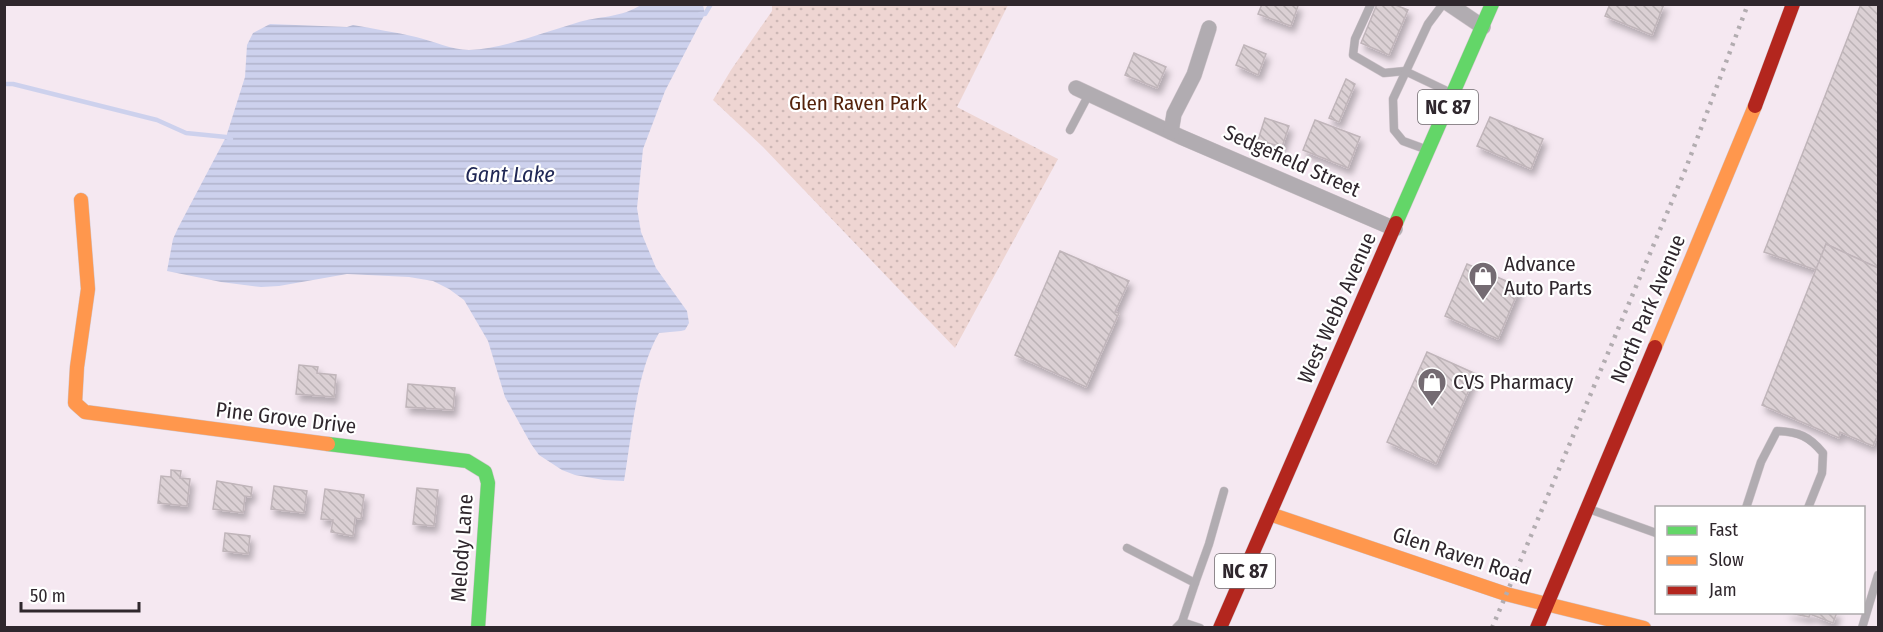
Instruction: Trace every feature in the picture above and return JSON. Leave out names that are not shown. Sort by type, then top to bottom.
[{"type":"main road","name":"West Webb Avenue","points":[[1220,627],[1492,4]]},
{"type":"main road","name":"North Park Avenue","points":[[1537,627],[1745,129],[1792,4]]},
{"type":"main road","name":"Pine Grove Drive","points":[[81,200],[88,289],[77,367],[75,403],[85,411],[153,422],[467,461],[485,472]]},
{"type":"main road","name":"Melody Lane","points":[[478,627],[488,483],[485,472]]},
{"type":"main road","name":"Glen Raven Road","points":[[1270,514],[1506,594],[1644,627]]},
{"type":"street","points":[[1449,4],[1482,27]]},
{"type":"street","points":[[1171,132],[1174,114],[1194,75],[1209,28]]},
{"type":"street","name":"Sedgefield Street","points":[[1083,91],[1171,132],[1395,229]]},
{"type":"lane","points":[[1371,4],[1355,39],[1353,55],[1384,73],[1404,71],[1453,94]]},
{"type":"lane","points":[[1429,150],[1403,141],[1394,130],[1393,99],[1404,71],[1428,24],[1443,4]]},
{"type":"lane","points":[[1070,130],[1083,91]]},
{"type":"lane","points":[[1746,506],[1761,462],[1777,430],[1790,431],[1812,439],[1823,453],[1822,473],[1808,506]]},
{"type":"lane","points":[[1200,627],[1179,625],[1209,544],[1224,491]]},
{"type":"lane","points":[[1588,508],[1655,533]]},
{"type":"lane","points":[[1127,548],[1195,583]]},
{"type":"lane","points":[[1863,627],[1878,576]]},
{"type":"green space","name":"Glen Raven Park","points":[[772,5],[1008,5],[957,107],[1058,159],[955,348],[763,147],[713,100],[772,11]]},
{"type":"water","name":"Gant Lake","points":[[642,4],[703,5],[705,14],[665,91],[643,149],[637,208],[641,232],[656,268],[687,311],[689,323],[685,330],[659,333],[651,349],[636,404],[624,481],[575,475],[562,470],[539,455],[505,397],[488,341],[464,300],[433,281],[409,277],[347,274],[261,287],[167,271],[173,239],[226,137],[245,77],[247,45],[253,33],[270,24],[347,27],[353,25],[408,35],[463,50],[483,49],[584,21],[627,12]]},
{"type":"building","points":[[1262,4],[1298,6],[1291,26],[1258,14]]},
{"type":"building","points":[[1377,4],[1393,4],[1408,10],[1389,55],[1361,43]]},
{"type":"building","points":[[1610,4],[1664,4],[1652,35],[1605,16]]},
{"type":"building","points":[[1861,4],[1878,4],[1878,268],[1826,244],[1816,270],[1764,252]]},
{"type":"building","points":[[1244,45],[1266,54],[1258,75],[1236,65]]},
{"type":"building","points":[[1134,53],[1166,67],[1157,88],[1125,75]]},
{"type":"building","points":[[1346,79],[1355,84],[1339,122],[1329,118]]},
{"type":"building","points":[[1490,117],[1543,139],[1531,169],[1477,146]]},
{"type":"building","points":[[1265,118],[1289,126],[1282,147],[1258,140]]},
{"type":"building","points":[[1315,120],[1360,137],[1348,168],[1303,150]]},
{"type":"building","points":[[1826,244],[1878,268],[1878,434],[1873,446],[1840,432],[1839,438],[1762,405]]},
{"type":"building","points":[[1060,251],[1129,281],[1115,312],[1119,313],[1086,387],[1015,355]]},
{"type":"building","name":"Advance Auto Parts","points":[[1467,264],[1520,287],[1498,339],[1445,316]]},
{"type":"building","name":"CVS Pharmacy","points":[[1427,352],[1476,374],[1436,464],[1387,442]]},
{"type":"building","points":[[299,365],[318,367],[317,373],[336,375],[334,397],[296,394]]},
{"type":"building","points":[[408,384],[455,388],[453,410],[406,407]]},
{"type":"building","points":[[171,470],[181,471],[180,478],[190,479],[187,506],[158,503],[161,476],[171,477]]},
{"type":"building","points":[[217,481],[252,487],[251,497],[245,496],[243,513],[213,509]]},
{"type":"building","points":[[274,486],[307,491],[304,513],[271,509]]},
{"type":"building","points":[[417,488],[438,490],[434,526],[413,524]]},
{"type":"building","points":[[325,489],[364,495],[361,519],[355,518],[353,536],[331,532],[333,520],[321,519]]},
{"type":"building","points":[[225,533],[250,536],[248,554],[223,551]]},
{"type":"building","points":[[1810,614],[1836,614],[1833,623]]},
{"type":"waterway","points":[[700,14],[705,14],[711,4]]},
{"type":"waterway","points":[[4,84],[13,84],[157,120],[186,133],[231,139]]},
{"type":"railway","points":[[1492,628],[1686,168],[1748,4]]},
{"type":"traffic: fast","points":[[1396,223],[1492,4]]},
{"type":"traffic: fast","points":[[328,444],[467,461],[485,472],[488,483],[478,628]]},
{"type":"traffic: slow","points":[[1655,347],[1755,106]]},
{"type":"traffic: slow","points":[[81,200],[88,289],[77,367],[75,403],[85,412],[328,444]]},
{"type":"traffic: slow","points":[[1270,514],[1506,594],[1644,628]]},
{"type":"traffic: jam","points":[[1755,106],[1793,4]]},
{"type":"traffic: jam","points":[[1220,628],[1396,223]]},
{"type":"traffic: jam","points":[[1537,628],[1655,347]]},
{"type":"place","name":"Advance Auto Parts","points":[[1483,302]]},
{"type":"place","name":"CVS Pharmacy","points":[[1432,408]]}]
